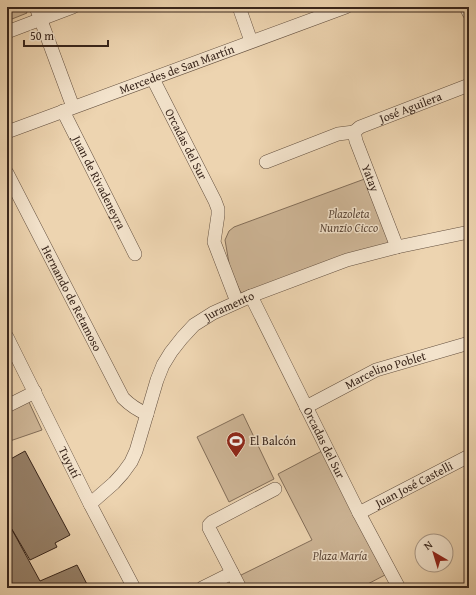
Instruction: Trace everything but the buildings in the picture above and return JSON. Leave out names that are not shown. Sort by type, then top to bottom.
[{"type":"street","points":[[7,32],[38,13],[73,7]]},
{"type":"street","points":[[239,7],[251,41]]},
{"type":"street","name":"Mercedes de San Martín","points":[[7,132],[346,7]]},
{"type":"street","points":[[466,7],[469,13]]},
{"type":"street","name":"Juan de Rivadeneyra","points":[[38,13],[68,109],[135,254]]},
{"type":"street","name":"Orcadas del Sur","points":[[153,79],[216,201],[218,215],[214,242],[237,302]]},
{"type":"street","name":"José Aguilera","points":[[266,162],[338,134],[354,132],[360,127],[469,85]]},
{"type":"street","name":"Yatay","points":[[354,132],[356,141],[397,247]]},
{"type":"street","name":"Hernando de Retamoso","points":[[7,173],[123,398],[129,404],[147,414]]},
{"type":"street","name":"Juramento","points":[[90,504],[114,483],[131,462],[136,451],[157,380],[163,365],[171,352],[194,325],[213,313],[251,296],[348,260],[397,247],[469,232]]},
{"type":"street","name":"Orcadas del Sur","points":[[251,296],[359,513],[399,588]]},
{"type":"street","name":"Tuyutí","points":[[7,337],[90,504],[134,588]]},
{"type":"street","name":"Marcelino Poblet","points":[[306,407],[376,370],[469,343]]},
{"type":"street","points":[[7,406],[35,392]]},
{"type":"street","name":"Juan José Castelli","points":[[359,513],[469,456]]},
{"type":"street","points":[[240,588],[209,528],[209,525],[275,489]]},
{"type":"street","points":[[202,588],[232,573]]},
{"type":"green space","points":[[7,7],[24,7],[27,13],[7,21]]},
{"type":"green space","name":"Plazoleta Nunzio Cicco","points":[[370,177],[393,243],[241,293],[230,269],[225,240],[229,231],[234,227]]},
{"type":"green space","points":[[28,400],[42,430],[7,442],[7,411]]},
{"type":"green space","name":"El Balcón","points":[[243,414],[274,479],[229,502],[197,437]]},
{"type":"green space","name":"Plaza María","points":[[322,451],[385,575],[360,588],[241,588],[235,578],[312,540],[278,474]]},
{"type":"place","name":"El Balcón","points":[[236,458]]}]
